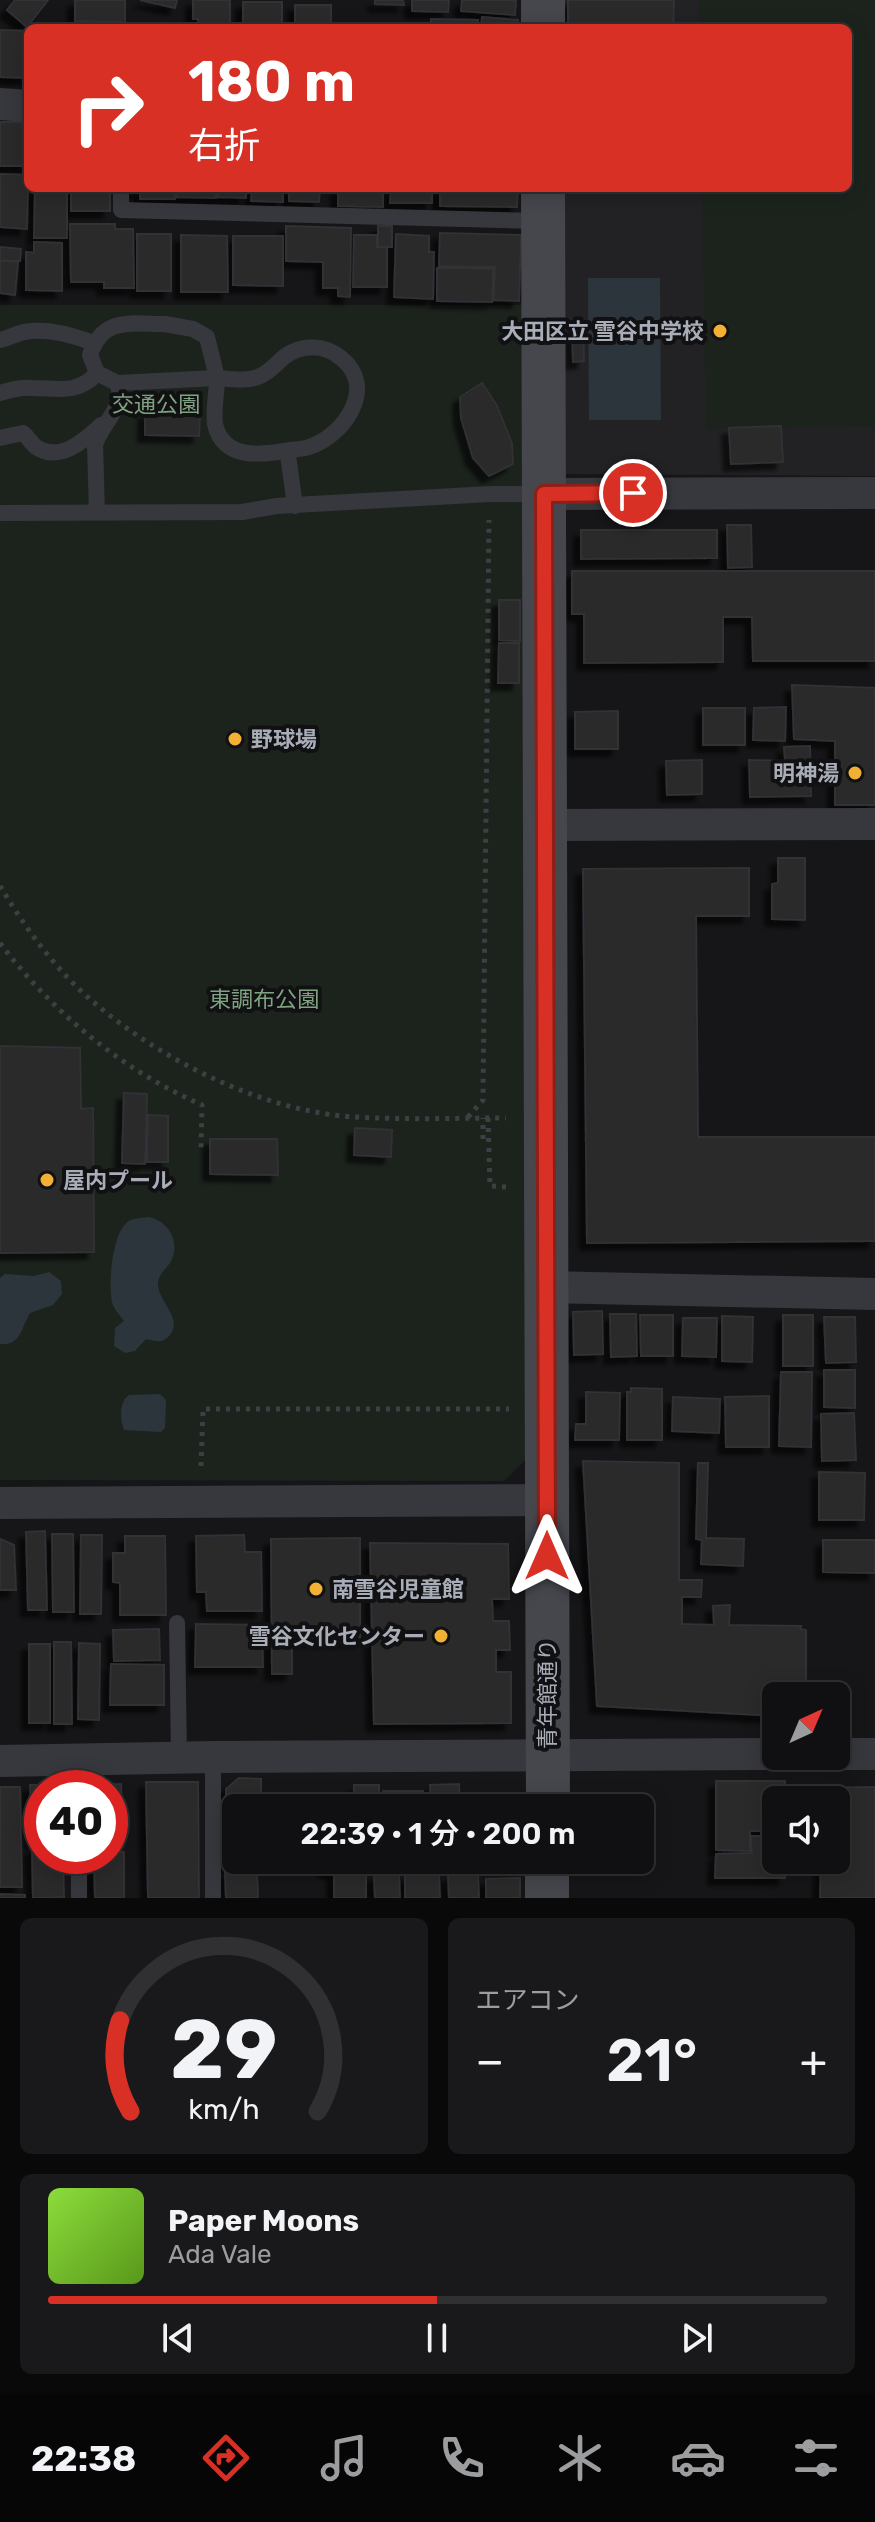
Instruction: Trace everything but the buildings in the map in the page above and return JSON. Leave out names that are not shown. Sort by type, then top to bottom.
[{"type":"street","points":[[543,0],[543,24]]},
{"type":"street","points":[[0,104],[24,106]]},
{"type":"street","name":"青年館通り","points":[[543,204],[548,1794]]},
{"type":"street","points":[[544,494],[875,493]]},
{"type":"street","points":[[545,825],[875,824]]},
{"type":"street","points":[[545,1287],[875,1294]]},
{"type":"street","points":[[0,1503],[546,1500]]},
{"type":"street","points":[[105,1770],[179,1758],[213,1757],[762,1754]]},
{"type":"street","points":[[850,1754],[875,1754]]},
{"type":"street","points":[[0,1761],[55,1770]]},
{"type":"street","points":[[547,1874],[547,1898]]},
{"type":"lane","points":[[121,192],[121,210],[543,204]]},
{"type":"lane","points":[[94,343],[90,355],[97,373],[117,383],[217,378],[256,378],[271,370],[285,356],[307,346],[325,348],[343,359],[355,377],[358,398],[346,421],[331,435],[309,447],[261,455],[237,452],[224,440],[215,424],[217,378],[207,337],[193,329],[165,324],[116,325],[100,333],[94,343]]},
{"type":"lane","points":[[0,340],[21,332],[39,331],[60,332],[94,343]]},
{"type":"lane","points":[[0,393],[18,388],[74,390],[97,373]]},
{"type":"lane","points":[[97,512],[95,445],[112,414],[120,391],[117,383]]},
{"type":"lane","points":[[0,438],[23,433],[39,449],[69,449],[81,443],[112,414]]},
{"type":"lane","points":[[291,450],[288,455],[295,506]]},
{"type":"lane","points":[[0,513],[242,512],[490,494],[544,494]]},
{"type":"lane","points":[[177,1623],[179,1758]]},
{"type":"lane","points":[[213,1757],[213,1898]]},
{"type":"lane","points":[[79,1874],[79,1898]]},
{"type":"path","points":[[0,886],[43,948],[89,999],[149,1044],[220,1081],[285,1104],[352,1117],[468,1118],[483,1100],[490,494]]},
{"type":"path","points":[[0,943],[21,971],[66,1016],[118,1059],[167,1089],[202,1105],[201,1148]]},
{"type":"path","points":[[483,1139],[486,1118],[490,1186],[521,1187]]},
{"type":"path","points":[[201,1472],[203,1409],[523,1409]]},
{"type":"shaded area","name":"大田区立 雪谷中学校","points":[[565,0],[875,0],[875,476],[564,474],[565,192],[852,192],[852,24],[565,24]]},
{"type":"shaded area","points":[[588,278],[660,278],[661,420],[589,420]]},
{"type":"shaded area","points":[[148,1217],[161,1222],[173,1238],[172,1259],[159,1278],[158,1286],[173,1318],[173,1330],[164,1340],[146,1339],[135,1351],[125,1353],[114,1346],[115,1328],[124,1321],[111,1297],[112,1260],[123,1227],[131,1220]]},
{"type":"shaded area","points":[[49,1272],[61,1281],[62,1294],[53,1305],[30,1313],[16,1339],[0,1344],[0,1278],[5,1274],[34,1276]]},
{"type":"shaded area","points":[[160,1394],[166,1400],[165,1428],[161,1432],[124,1430],[121,1411],[129,1395]]},
{"type":"green space","points":[[699,0],[875,0],[875,426],[706,429],[702,192],[852,192],[852,24],[699,24]]},
{"type":"green space","name":"東調布公園","points":[[0,305],[529,305],[529,1456],[504,1481],[0,1480]]},
{"type":"place","name":"大田区立 雪谷中学校","points":[[720,331]]},
{"type":"place","name":"野球場","points":[[235,739]]},
{"type":"place","name":"明神湯","points":[[855,773]]},
{"type":"place","name":"屋内プール","points":[[47,1180]]},
{"type":"place","name":"南雪谷児童館","points":[[316,1589]]},
{"type":"place","name":"雪谷文化センター","points":[[441,1636]]},
{"type":"route","points":[[547,1556],[544,494],[633,493]]},
{"type":"park label","name":"交通公園","points":[[156,404]]}]
